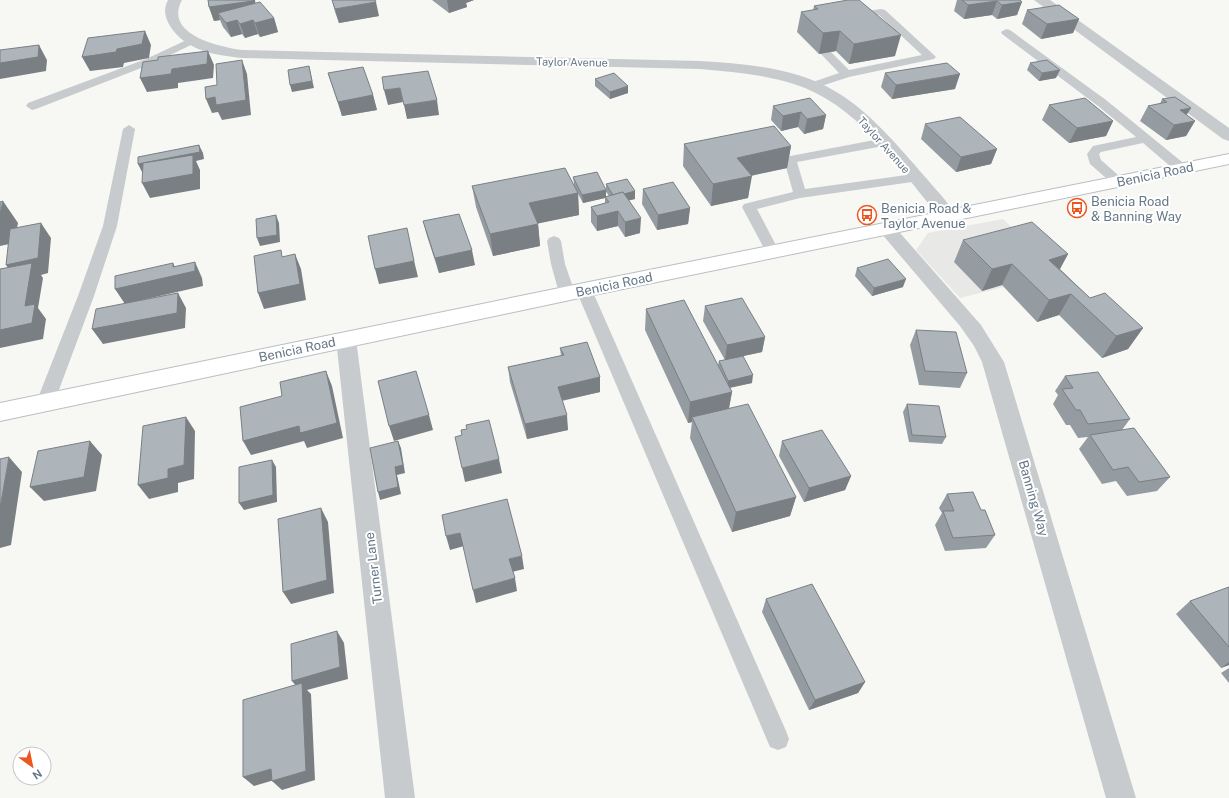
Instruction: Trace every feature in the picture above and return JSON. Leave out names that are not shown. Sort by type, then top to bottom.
[{"type":"main road","name":"Benicia Road","points":[[0,412],[772,251],[1229,159]]},
{"type":"street","name":"Taylor Avenue","points":[[175,0],[171,12],[173,20],[177,28],[191,40],[220,50],[252,55],[719,67],[794,80],[811,86],[842,102],[885,142],[914,178],[948,216]]},
{"type":"street","points":[[1041,0],[1229,136]]},
{"type":"street","name":"Banning Way","points":[[887,229],[934,285],[975,329],[986,346],[993,362],[1121,798]]},
{"type":"street","name":"Turner Lane","points":[[346,339],[400,798]]},
{"type":"lane","points":[[811,86],[846,74],[930,57],[881,12],[844,18]]},
{"type":"lane","points":[[1006,32],[1102,103],[1182,169]]},
{"type":"lane","points":[[32,106],[150,61],[191,40]]},
{"type":"lane","points":[[826,53],[846,74]]},
{"type":"lane","points":[[45,403],[86,296],[110,226],[128,128]]},
{"type":"lane","points":[[1118,182],[1095,160],[1093,154],[1097,149],[1146,139]]},
{"type":"lane","points":[[800,194],[790,160],[885,142]]},
{"type":"lane","points":[[772,251],[749,207],[800,194],[914,178]]},
{"type":"lane","points":[[554,241],[558,264],[576,292],[778,739]]},
{"type":"shaded area","points":[[1003,219],[1060,273],[960,298],[916,250],[928,233]]},
{"type":"building","points":[[208,0],[253,0],[253,1],[209,7]]},
{"type":"building","points":[[332,0],[375,0],[376,2],[335,9]]},
{"type":"building","points":[[848,0],[859,0],[901,35],[854,44],[840,31],[823,33],[801,12],[818,9],[814,6]]},
{"type":"building","points":[[962,0],[1020,0],[1022,2],[1002,5],[997,1],[968,5]]},
{"type":"building","points":[[260,2],[274,18],[255,23],[253,20],[240,24],[237,20],[226,23],[218,13]]},
{"type":"building","points":[[1059,5],[1079,19],[1047,24],[1027,10]]},
{"type":"building","points":[[145,31],[142,44],[117,49],[116,52],[82,57],[88,38]]},
{"type":"building","points":[[39,45],[38,57],[0,63],[0,50]]},
{"type":"building","points":[[208,51],[207,64],[172,69],[171,74],[140,78],[143,62],[158,60],[158,57]]},
{"type":"building","points":[[242,60],[246,100],[216,105],[215,97],[206,99],[205,87],[217,85],[216,64]]},
{"type":"building","points":[[1047,60],[1060,70],[1042,73],[1030,63]]},
{"type":"building","points":[[947,63],[960,74],[896,85],[885,73]]},
{"type":"building","points":[[309,66],[312,81],[290,85],[288,70]]},
{"type":"building","points":[[363,67],[373,95],[338,102],[328,73]]},
{"type":"building","points":[[428,71],[437,100],[404,105],[400,88],[384,90],[382,77]]},
{"type":"building","points":[[614,73],[628,86],[610,92],[595,79]]},
{"type":"building","points":[[1175,97],[1191,108],[1180,110],[1195,121],[1174,125],[1148,106],[1167,102],[1162,99]]},
{"type":"building","points":[[810,98],[826,115],[807,119],[801,112],[783,116],[773,106]]},
{"type":"building","points":[[1085,98],[1113,121],[1077,128],[1049,105]]},
{"type":"building","points":[[960,117],[997,149],[961,157],[925,124]]},
{"type":"building","points":[[774,126],[791,146],[737,158],[752,176],[713,184],[684,144]]},
{"type":"building","points":[[199,145],[200,152],[138,164],[138,157]]},
{"type":"building","points":[[193,155],[193,174],[142,183],[143,163]]},
{"type":"building","points":[[565,168],[578,193],[529,203],[538,224],[490,234],[472,186]]},
{"type":"building","points":[[597,172],[606,190],[582,195],[573,177]]},
{"type":"building","points":[[627,179],[635,191],[613,195],[606,184]]},
{"type":"building","points":[[673,182],[690,208],[658,215],[643,189]]},
{"type":"building","points":[[623,192],[641,218],[625,222],[618,211],[597,216],[591,207],[609,202],[605,197]]},
{"type":"building","points":[[3,201],[0,214],[0,202]]},
{"type":"building","points":[[459,214],[472,250],[435,258],[423,221]]},
{"type":"building","points":[[276,215],[277,235],[257,238],[256,219]]},
{"type":"building","points":[[1032,222],[1068,254],[1049,260],[1090,298],[1105,293],[1143,328],[1116,336],[1071,294],[1049,300],[1012,264],[992,269],[963,240]]},
{"type":"building","points":[[41,223],[38,258],[6,265],[10,229]]},
{"type":"building","points":[[407,228],[414,261],[375,269],[368,236]]},
{"type":"building","points":[[281,250],[282,257],[295,254],[300,284],[258,293],[254,256]]},
{"type":"building","points":[[888,259],[906,279],[874,288],[857,268]]},
{"type":"building","points":[[195,262],[195,271],[115,289],[115,276],[173,263],[173,267]]},
{"type":"building","points":[[32,263],[25,306],[35,304],[32,323],[0,330],[0,269]]},
{"type":"building","points":[[178,293],[177,313],[92,329],[96,309]]},
{"type":"building","points":[[742,298],[765,337],[727,345],[705,306]]},
{"type":"building","points":[[684,300],[732,392],[690,402],[646,309]]},
{"type":"building","points":[[916,330],[956,332],[967,373],[925,371]]},
{"type":"building","points":[[587,342],[600,377],[558,387],[567,415],[525,424],[508,367],[564,355],[560,348]]},
{"type":"building","points":[[743,356],[753,375],[728,381],[719,361]]},
{"type":"building","points":[[326,371],[337,423],[300,433],[299,426],[243,441],[240,407],[282,396],[280,382]]},
{"type":"building","points":[[416,371],[429,415],[389,426],[378,381]]},
{"type":"building","points":[[1098,372],[1130,419],[1088,424],[1080,410],[1076,410],[1062,389],[1073,388],[1065,376]]},
{"type":"building","points":[[748,404],[796,497],[736,512],[692,417]]},
{"type":"building","points":[[907,404],[939,406],[946,437],[912,435]]},
{"type":"building","points":[[186,417],[184,465],[168,469],[168,478],[138,485],[143,426]]},
{"type":"building","points":[[489,420],[499,459],[462,468],[455,437],[462,435],[461,430],[467,429],[466,425]]},
{"type":"building","points":[[1134,428],[1170,477],[1139,482],[1128,467],[1113,470],[1090,435]]},
{"type":"building","points":[[822,430],[851,476],[809,488],[782,441]]},
{"type":"building","points":[[90,441],[84,477],[30,487],[38,451]]},
{"type":"building","points":[[398,441],[403,465],[395,467],[398,487],[378,492],[370,448]]},
{"type":"building","points":[[9,457],[0,508],[0,459]]},
{"type":"building","points":[[272,460],[273,495],[239,503],[239,467]]},
{"type":"building","points":[[973,492],[981,510],[985,510],[995,535],[953,538],[943,511],[954,511],[947,494]]},
{"type":"building","points":[[507,499],[522,556],[509,559],[515,578],[473,590],[460,533],[446,536],[442,515]]},
{"type":"building","points":[[321,508],[327,580],[283,592],[278,519]]},
{"type":"building","points":[[812,584],[865,682],[815,700],[766,599]]},
{"type":"building","points":[[1229,587],[1229,647],[1190,601]]},
{"type":"building","points":[[337,631],[340,667],[292,681],[291,644]]},
{"type":"building","points":[[302,683],[306,771],[272,781],[271,769],[243,777],[243,700]]},
{"type":"place","name":"Benicia Road & Banning Way","points":[[1077,208]]},
{"type":"place","name":"Benicia Road & Taylor Avenue","points":[[867,215]]}]
